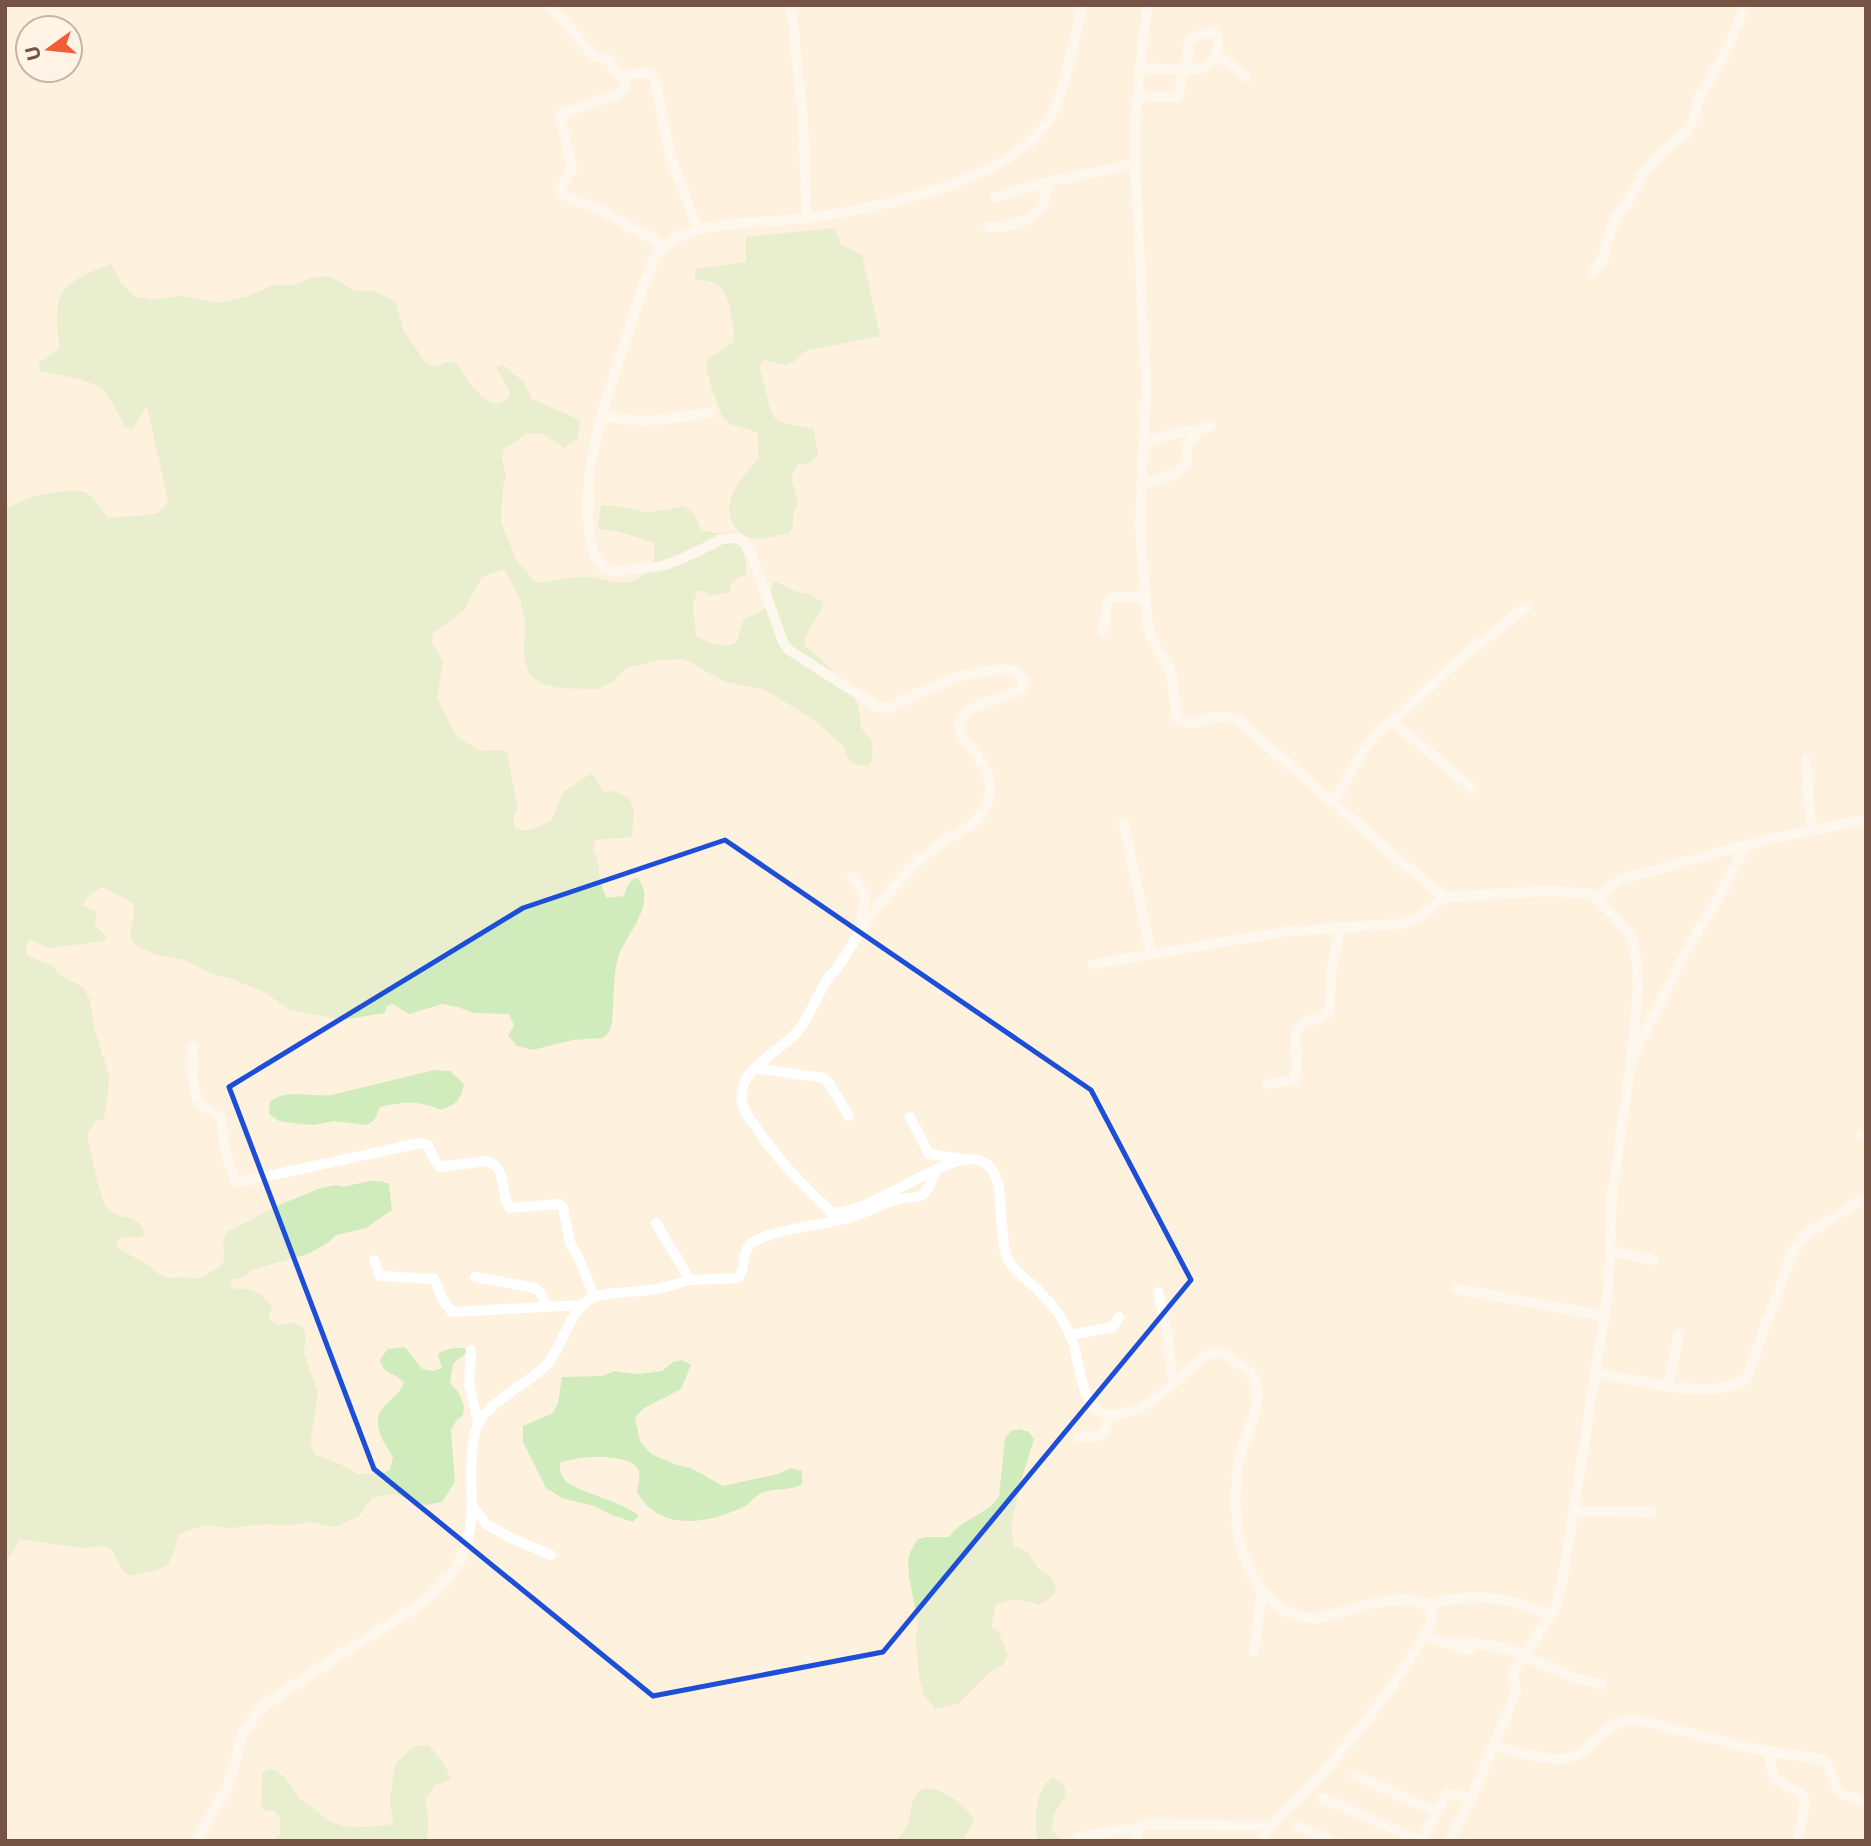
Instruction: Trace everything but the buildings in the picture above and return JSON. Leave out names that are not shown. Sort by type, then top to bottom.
[{"type":"street","points":[[549,5],[594,56],[607,58],[617,74],[648,73],[654,76],[670,156],[698,230]]},
{"type":"street","points":[[791,5],[803,121],[807,219]]},
{"type":"street","points":[[962,1159],[903,1185],[860,1208],[841,1213],[831,1212],[774,1154],[742,1104],[741,1093],[744,1083],[755,1068],[796,1032],[873,911],[913,867],[943,842],[971,825],[980,815],[989,798],[988,773],[981,758],[962,738],[958,726],[960,719],[971,709],[1013,694],[1022,688],[1024,680],[1016,671],[982,672],[956,678],[888,708],[878,707],[789,650],[783,642],[750,550],[739,539],[722,539],[663,565],[616,571],[601,565],[592,546],[588,525],[592,457],[601,416],[648,274],[663,247],[678,237],[698,230],[807,219],[876,208],[990,167],[1018,153],[1049,120],[1075,41],[1082,5]]},
{"type":"street","points":[[1147,5],[1139,68],[1135,164],[1146,350],[1140,525],[1144,597],[1151,638],[1171,671],[1177,718],[1191,724],[1214,717],[1228,717],[1239,721],[1445,897]]},
{"type":"street","points":[[1594,272],[1604,257],[1616,216],[1631,197],[1641,176],[1660,154],[1686,133],[1696,114],[1696,101],[1727,50],[1745,5]]},
{"type":"street","points":[[1137,96],[1178,97],[1183,70],[1188,53],[1189,41],[1195,36],[1214,32],[1218,39],[1216,54],[1205,68],[1183,70],[1139,68]]},
{"type":"street","points":[[1216,54],[1246,76]]},
{"type":"street","points":[[627,75],[624,87],[617,93],[560,115],[572,168],[560,189],[563,195],[598,209],[663,247]]},
{"type":"street","points":[[995,197],[1047,182],[1135,164]]},
{"type":"street","points":[[988,227],[1018,224],[1038,210],[1045,202],[1047,182]]},
{"type":"street","points":[[601,416],[644,421],[710,413]]},
{"type":"street","points":[[1143,443],[1211,426]]},
{"type":"street","points":[[1141,485],[1169,476],[1187,463],[1186,447],[1195,435],[1194,432]]},
{"type":"street","points":[[1102,631],[1107,601],[1111,597],[1144,597]]},
{"type":"street","points":[[1334,802],[1376,733],[1450,667],[1526,607]]},
{"type":"street","points":[[1392,721],[1472,788]]},
{"type":"street","points":[[1806,761],[1811,830]]},
{"type":"street","points":[[1599,900],[1609,887],[1622,879],[1746,845],[1866,819]]},
{"type":"street","points":[[1124,824],[1151,954]]},
{"type":"street","points":[[1631,1062],[1688,946],[1718,899],[1746,845]]},
{"type":"street","points":[[852,877],[865,895],[858,935]]},
{"type":"street","points":[[1093,964],[1289,931],[1401,924],[1419,916],[1445,897],[1550,891],[1590,894],[1618,920],[1632,939],[1637,962],[1638,988],[1631,1062],[1612,1195],[1612,1251],[1597,1373],[1564,1572],[1556,1607],[1512,1675],[1516,1692],[1471,1799],[1449,1841]]},
{"type":"street","points":[[1267,1084],[1294,1080],[1297,1074],[1297,1028],[1325,1016],[1329,1011],[1331,975],[1340,927]]},
{"type":"street","points":[[193,1047],[191,1065],[197,1098],[222,1120],[224,1148],[236,1183],[420,1143],[428,1145],[440,1167],[486,1161],[499,1168],[509,1209],[559,1204],[563,1207],[566,1212],[568,1236],[594,1296]]},
{"type":"street","points":[[755,1068],[824,1078],[849,1116]]},
{"type":"street","points":[[910,1117],[929,1154],[981,1161],[989,1166],[996,1176],[1009,1261],[1058,1311],[1071,1335],[1087,1400],[1095,1410],[1110,1415],[1132,1412],[1147,1405],[1202,1357],[1211,1353],[1221,1352],[1251,1372],[1257,1398],[1240,1457],[1234,1501],[1241,1543],[1252,1575],[1272,1601],[1287,1611],[1307,1618],[1320,1618],[1398,1599],[1412,1599],[1427,1604],[1450,1599],[1479,1598],[1538,1610],[1550,1617]]},
{"type":"street","points":[[196,1841],[229,1784],[242,1734],[262,1707],[429,1597],[455,1570],[464,1553],[473,1522],[471,1452],[478,1422],[546,1364],[582,1306],[594,1296],[652,1290],[690,1280],[738,1278],[742,1274],[747,1250],[757,1241],[787,1230],[847,1219],[898,1199],[920,1196],[936,1171]]},
{"type":"street","points":[[1597,1373],[1668,1387],[1724,1389],[1737,1386],[1746,1379],[1792,1254],[1806,1234],[1866,1198]]},
{"type":"street","points":[[656,1223],[690,1280]]},
{"type":"street","points":[[1612,1251],[1653,1260]]},
{"type":"street","points":[[374,1260],[380,1276],[434,1279],[443,1300],[453,1312],[582,1306]]},
{"type":"street","points":[[475,1277],[535,1288],[539,1290],[546,1307]]},
{"type":"street","points":[[1457,1289],[1605,1315]]},
{"type":"street","points":[[1158,1292],[1167,1330],[1173,1384]]},
{"type":"street","points":[[1071,1335],[1113,1327],[1119,1317]]},
{"type":"street","points":[[1668,1387],[1679,1334]]},
{"type":"street","points":[[471,1350],[469,1384],[478,1422]]},
{"type":"street","points":[[1078,1437],[1104,1434],[1110,1415]]},
{"type":"street","points":[[472,1505],[486,1524],[551,1555]]},
{"type":"street","points":[[1574,1511],[1651,1512]]},
{"type":"street","points":[[1254,1651],[1262,1590]]},
{"type":"street","points":[[1262,1841],[1271,1826],[1334,1760],[1386,1694],[1432,1620],[1432,1612],[1427,1604]]},
{"type":"street","points":[[1424,1636],[1471,1650]]},
{"type":"street","points":[[1449,1642],[1471,1642],[1509,1649],[1566,1674],[1601,1684]]},
{"type":"street","points":[[1493,1746],[1558,1759],[1570,1758],[1619,1720],[1633,1719],[1767,1751],[1825,1760],[1837,1790],[1846,1798],[1866,1801]]},
{"type":"street","points":[[1767,1751],[1774,1778],[1802,1796],[1805,1805],[1798,1841]]},
{"type":"street","points":[[1355,1774],[1436,1812]]},
{"type":"street","points":[[1323,1798],[1421,1841],[1447,1794],[1471,1799]]},
{"type":"street","points":[[1079,1837],[1118,1830],[1137,1835],[1147,1824],[1271,1826]]},
{"type":"street","points":[[1297,1826],[1331,1841]]},
{"type":"highlighted area","points":[[725,840],[1091,1090],[1191,1280],[883,1652],[653,1696],[374,1469],[229,1087],[523,908]]},
{"type":"green space","points":[[834,228],[842,245],[862,255],[880,336],[805,351],[787,365],[764,360],[759,367],[776,419],[814,429],[818,455],[810,463],[797,465],[791,478],[798,503],[789,533],[762,539],[753,538],[738,531],[730,518],[729,510],[735,488],[759,457],[757,432],[730,424],[723,418],[712,390],[706,366],[709,358],[734,342],[732,319],[721,289],[714,283],[695,278],[696,269],[746,262],[746,237]]},
{"type":"green space","points":[[111,264],[120,281],[135,298],[143,297],[149,300],[183,296],[220,303],[249,296],[273,285],[294,285],[311,278],[330,276],[355,291],[373,291],[396,303],[403,329],[425,362],[432,366],[447,361],[456,363],[473,387],[494,403],[502,402],[510,396],[496,367],[503,365],[524,382],[532,399],[580,420],[578,438],[564,448],[543,434],[527,433],[503,450],[506,477],[501,522],[517,562],[537,583],[577,577],[621,582],[637,579],[645,573],[653,560],[653,542],[616,531],[598,529],[601,505],[648,513],[684,506],[694,513],[701,530],[716,533],[735,532],[746,561],[746,574],[733,583],[730,592],[710,596],[706,591],[698,591],[693,603],[696,636],[721,645],[736,643],[744,619],[774,605],[770,591],[775,581],[794,591],[811,595],[822,602],[823,606],[805,638],[805,646],[834,671],[851,691],[860,714],[860,726],[873,743],[871,762],[867,766],[856,765],[847,757],[843,745],[810,717],[763,689],[726,682],[684,659],[659,660],[626,668],[614,681],[597,689],[559,688],[541,684],[530,675],[524,658],[525,621],[520,599],[504,569],[482,577],[463,611],[433,633],[432,643],[443,661],[437,698],[457,737],[480,751],[500,750],[507,753],[518,809],[513,821],[516,828],[530,829],[552,820],[563,792],[589,775],[593,774],[604,792],[613,791],[629,798],[634,811],[632,837],[596,840],[593,850],[607,898],[624,896],[630,882],[638,878],[644,898],[643,909],[618,958],[612,1023],[603,1038],[573,1040],[532,1050],[517,1046],[508,1036],[514,1025],[509,1014],[473,1013],[442,1004],[409,1014],[393,1004],[387,1006],[385,1013],[342,1020],[290,1010],[264,992],[213,974],[184,960],[157,955],[139,947],[133,942],[130,932],[134,914],[133,903],[102,887],[89,895],[82,905],[96,911],[95,925],[107,938],[103,941],[51,948],[29,940],[26,944],[27,956],[51,965],[60,975],[83,987],[90,1000],[94,1028],[109,1075],[106,1111],[103,1119],[95,1122],[87,1135],[95,1172],[106,1206],[116,1214],[137,1222],[145,1234],[141,1237],[119,1238],[116,1247],[162,1276],[199,1279],[220,1267],[225,1259],[223,1242],[227,1232],[277,1206],[335,1185],[343,1187],[369,1181],[389,1184],[392,1210],[366,1228],[336,1235],[308,1254],[251,1270],[244,1277],[232,1280],[230,1284],[232,1289],[250,1290],[264,1297],[272,1306],[269,1319],[279,1325],[297,1324],[306,1333],[304,1352],[318,1393],[310,1444],[316,1455],[358,1474],[383,1473],[390,1470],[393,1456],[383,1440],[378,1420],[382,1409],[404,1383],[383,1368],[380,1359],[388,1349],[405,1347],[422,1369],[433,1371],[442,1368],[438,1356],[440,1352],[464,1348],[467,1352],[453,1364],[450,1383],[459,1393],[464,1406],[463,1415],[451,1430],[455,1482],[442,1502],[426,1505],[394,1494],[373,1497],[359,1516],[336,1527],[310,1522],[286,1526],[269,1524],[231,1528],[205,1525],[179,1534],[166,1566],[131,1576],[124,1572],[111,1549],[103,1546],[83,1548],[20,1539],[12,1554],[5,1559],[5,510],[32,497],[67,491],[85,492],[107,517],[157,513],[168,500],[147,407],[133,428],[125,428],[109,398],[98,386],[40,371],[39,363],[60,348],[57,317],[62,294],[76,280]]},
{"type":"green space","points":[[434,1070],[450,1071],[464,1084],[457,1101],[441,1110],[411,1103],[380,1107],[375,1119],[367,1125],[334,1121],[314,1125],[301,1124],[279,1121],[269,1114],[270,1102],[283,1095],[331,1095]]},
{"type":"green space","points":[[682,1360],[691,1365],[681,1389],[644,1408],[635,1418],[640,1441],[651,1454],[691,1468],[723,1486],[778,1474],[790,1468],[802,1471],[802,1484],[765,1492],[729,1513],[685,1521],[658,1514],[646,1505],[637,1492],[638,1469],[624,1460],[601,1457],[560,1463],[564,1479],[577,1488],[632,1511],[639,1516],[633,1522],[594,1506],[562,1498],[546,1488],[523,1442],[523,1426],[553,1413],[558,1403],[562,1377],[603,1376],[614,1371],[638,1374],[662,1371],[673,1362]]},
{"type":"green space","points":[[1020,1429],[1029,1432],[1034,1439],[1011,1526],[1014,1547],[1028,1553],[1036,1565],[1051,1578],[1056,1586],[1054,1595],[1039,1605],[1017,1600],[996,1605],[991,1626],[998,1631],[1008,1655],[1003,1665],[991,1671],[958,1704],[935,1709],[924,1695],[919,1677],[916,1639],[918,1623],[909,1577],[910,1552],[917,1540],[925,1537],[949,1537],[961,1525],[994,1503],[999,1496],[1005,1438],[1011,1431]]},
{"type":"green space","points":[[429,1745],[445,1765],[451,1780],[435,1785],[425,1800],[428,1817],[427,1841],[273,1841],[280,1834],[280,1817],[275,1811],[266,1811],[261,1805],[262,1773],[269,1769],[277,1771],[301,1800],[328,1821],[344,1826],[393,1824],[390,1799],[395,1765],[412,1747]]},
{"type":"green space","points":[[1053,1777],[1062,1782],[1066,1793],[1053,1817],[1051,1828],[1065,1841],[1037,1841],[1036,1815],[1039,1797]]},
{"type":"green space","points":[[926,1788],[947,1795],[971,1815],[974,1821],[962,1841],[894,1841],[907,1826],[914,1797]]}]
